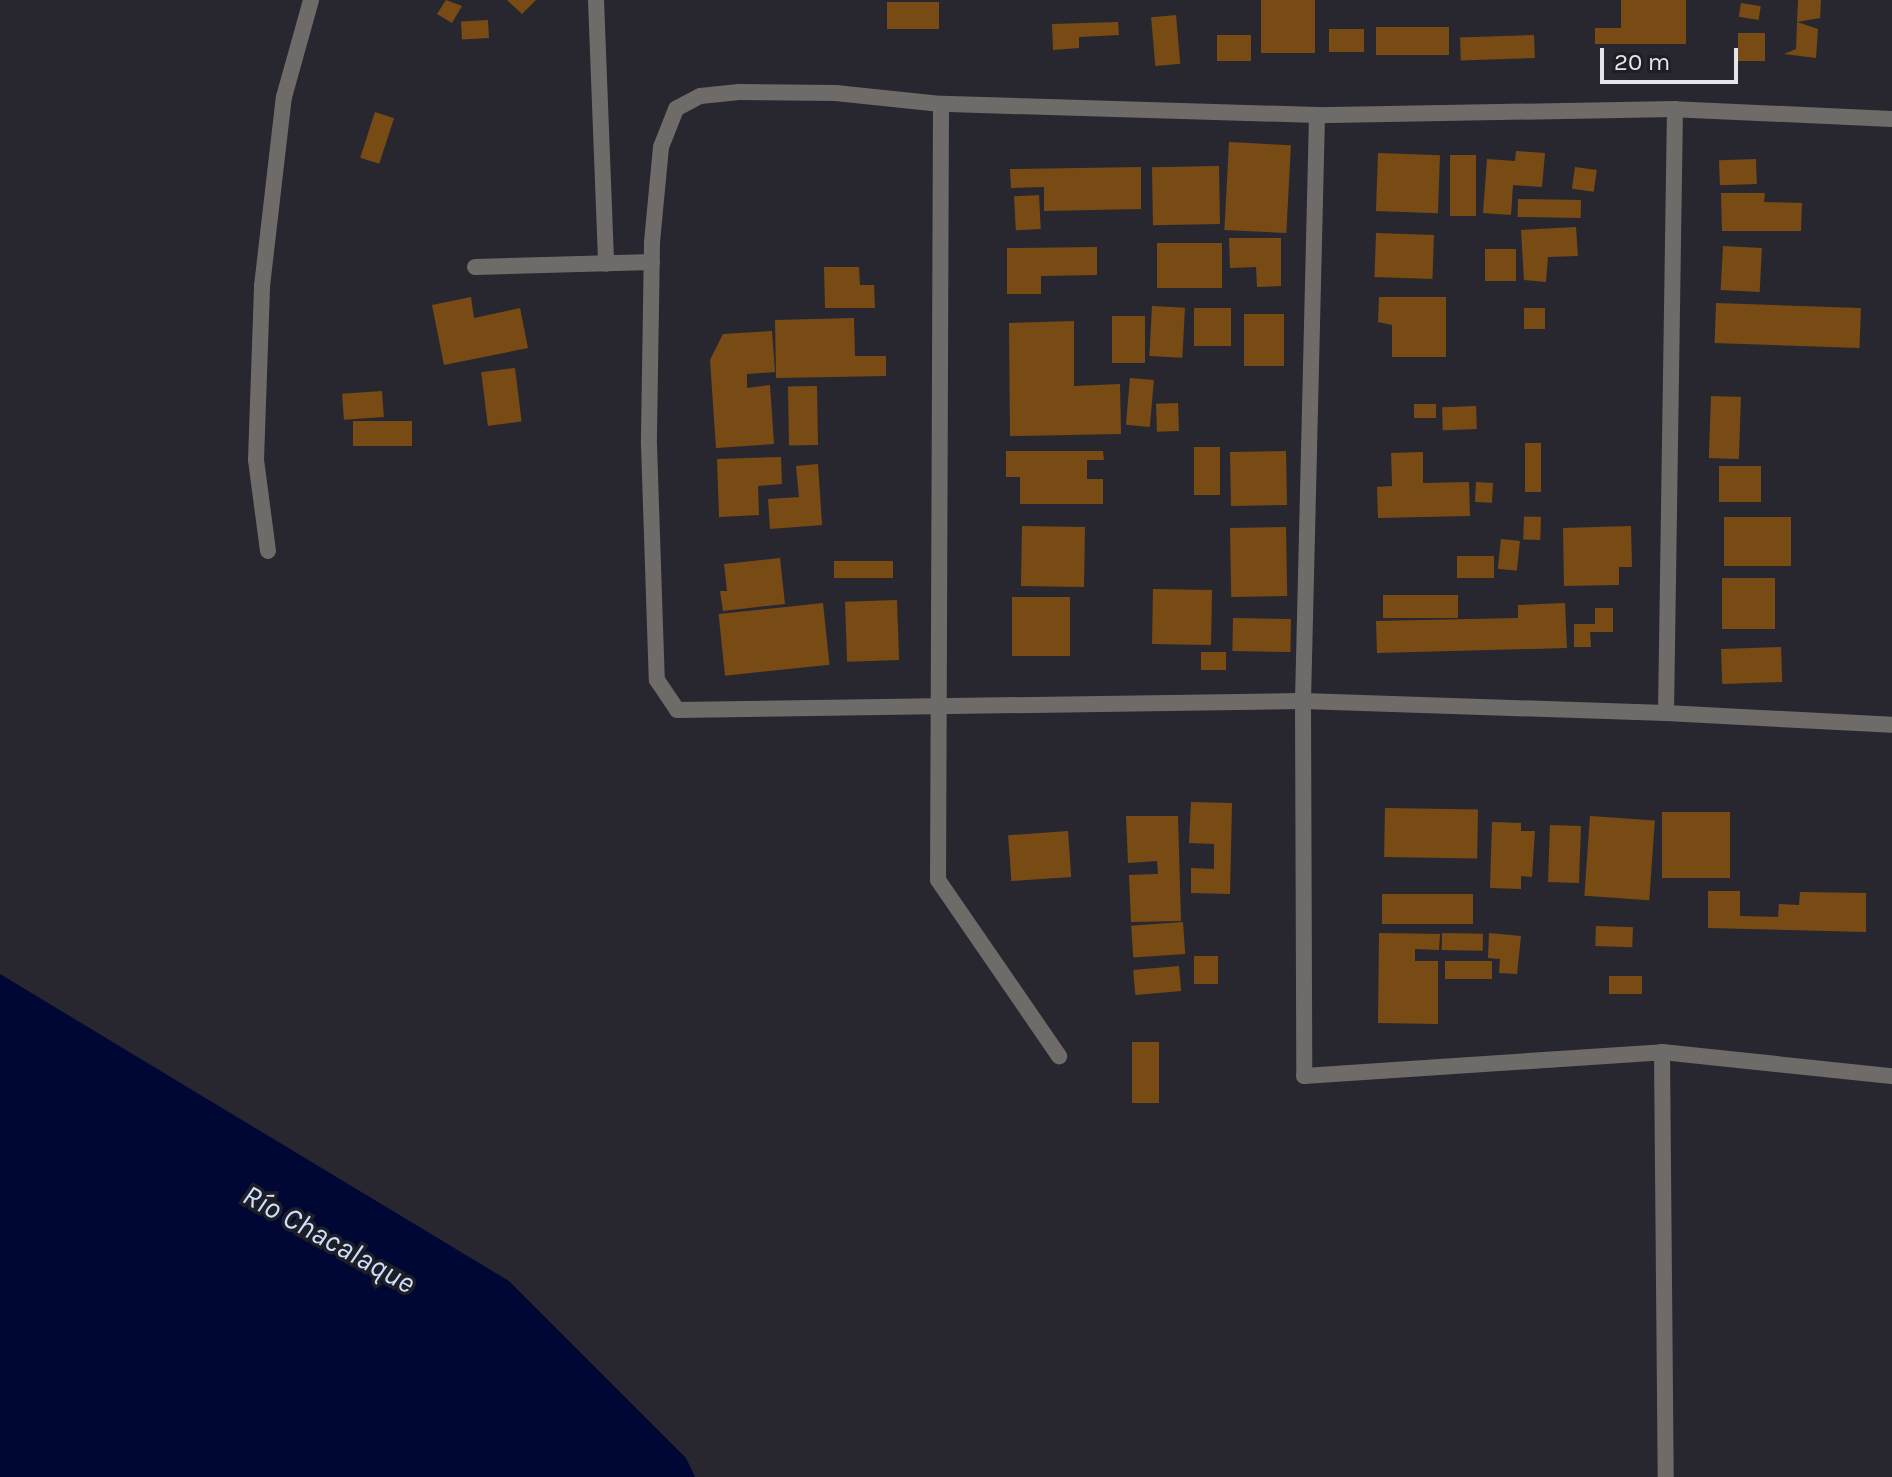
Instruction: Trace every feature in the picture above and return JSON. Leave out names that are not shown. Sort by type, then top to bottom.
[{"type":"street","points":[[268,551],[256,460],[262,286],[284,97],[311,0]]},
{"type":"street","points":[[596,0],[606,264]]},
{"type":"street","points":[[1892,119],[1675,109],[1317,115],[941,104],[836,93],[739,92],[700,96],[676,109],[661,147],[652,262],[649,445],[657,680],[677,710],[1303,701],[1666,713],[1892,725]]},
{"type":"street","points":[[941,104],[938,880],[1059,1056]]},
{"type":"street","points":[[1666,713],[1675,109]]},
{"type":"street","points":[[1317,115],[1303,701],[1304,1076],[1662,1052],[1892,1076]]},
{"type":"street","points":[[475,267],[652,262]]},
{"type":"street","points":[[1662,1052],[1666,1477]]},
{"type":"water","name":"Río Chacalaque","points":[[0,974],[509,1281],[686,1458],[695,1477],[0,1477]]},
{"type":"building","points":[[446,0],[462,6],[452,23],[437,14]]},
{"type":"building","points":[[507,0],[536,0],[522,14]]},
{"type":"building","points":[[1261,0],[1315,0],[1315,53],[1261,53]]},
{"type":"building","points":[[1621,0],[1686,0],[1686,44],[1595,44],[1595,28],[1621,28]]},
{"type":"building","points":[[1798,0],[1821,0],[1820,18],[1797,22]]},
{"type":"building","points":[[887,2],[939,2],[939,29],[887,29]]},
{"type":"building","points":[[1741,3],[1761,6],[1759,20],[1739,17]]},
{"type":"building","points":[[1176,15],[1180,64],[1155,66],[1151,17]]},
{"type":"building","points":[[488,20],[489,38],[462,39],[461,21]]},
{"type":"building","points":[[1118,22],[1119,35],[1079,37],[1079,48],[1053,50],[1052,24]]},
{"type":"building","points":[[1797,22],[1818,29],[1816,58],[1784,54],[1796,49]]},
{"type":"building","points":[[1376,27],[1449,27],[1449,55],[1376,55]]},
{"type":"building","points":[[1329,29],[1364,29],[1364,52],[1329,52]]},
{"type":"building","points":[[1738,33],[1765,33],[1765,61],[1738,61]]},
{"type":"building","points":[[1217,35],[1251,35],[1251,61],[1217,61]]},
{"type":"building","points":[[1534,35],[1535,58],[1461,61],[1460,38]]},
{"type":"building","points":[[375,112],[394,118],[379,164],[360,158]]},
{"type":"building","points":[[1229,142],[1291,145],[1286,233],[1224,230]]},
{"type":"building","points":[[1516,151],[1545,153],[1542,187],[1513,185],[1511,215],[1483,213],[1487,159],[1515,161]]},
{"type":"building","points":[[1378,153],[1440,155],[1438,213],[1376,211]]},
{"type":"building","points":[[1450,155],[1476,155],[1476,216],[1450,216]]},
{"type":"building","points":[[1756,159],[1757,184],[1720,185],[1719,160]]},
{"type":"building","points":[[1219,166],[1220,224],[1153,225],[1152,167]]},
{"type":"building","points":[[1141,167],[1141,209],[1044,211],[1044,187],[1011,188],[1010,169]]},
{"type":"building","points":[[1575,167],[1597,170],[1594,192],[1572,189]]},
{"type":"building","points":[[1721,193],[1765,193],[1764,202],[1802,203],[1801,231],[1722,231]]},
{"type":"building","points":[[1039,195],[1041,229],[1016,230],[1014,196]]},
{"type":"building","points":[[1518,199],[1581,200],[1581,218],[1518,217]]},
{"type":"building","points":[[1576,227],[1578,256],[1548,257],[1546,282],[1524,280],[1521,230]]},
{"type":"building","points":[[1376,233],[1434,235],[1432,279],[1374,277]]},
{"type":"building","points":[[1229,238],[1281,238],[1281,286],[1257,287],[1256,267],[1230,268]]},
{"type":"building","points":[[1157,243],[1222,243],[1222,288],[1157,288]]},
{"type":"building","points":[[1723,246],[1762,248],[1760,292],[1721,290]]},
{"type":"building","points":[[1097,247],[1097,275],[1041,276],[1041,294],[1007,294],[1007,248]]},
{"type":"building","points":[[1485,249],[1516,249],[1516,281],[1485,281]]},
{"type":"building","points":[[824,267],[859,267],[860,285],[874,285],[875,308],[825,308]]},
{"type":"building","points":[[471,297],[474,318],[520,308],[528,348],[444,365],[432,305]]},
{"type":"building","points":[[1379,297],[1446,297],[1446,357],[1392,357],[1392,325],[1378,322]]},
{"type":"building","points":[[1716,303],[1861,308],[1860,348],[1715,343]]},
{"type":"building","points":[[1152,306],[1185,308],[1182,358],[1149,356]]},
{"type":"building","points":[[1194,308],[1231,308],[1231,346],[1194,346]]},
{"type":"building","points":[[1524,308],[1545,308],[1545,329],[1524,329]]},
{"type":"building","points":[[1244,314],[1284,314],[1284,366],[1244,366]]},
{"type":"building","points":[[1112,316],[1145,316],[1145,363],[1112,363]]},
{"type":"building","points":[[854,318],[855,356],[886,356],[886,376],[776,378],[775,320]]},
{"type":"building","points":[[1074,321],[1074,386],[1120,384],[1121,434],[1010,436],[1009,323]]},
{"type":"building","points":[[772,331],[775,372],[747,374],[747,388],[770,385],[774,444],[716,448],[710,360],[723,334]]},
{"type":"building","points":[[515,368],[522,422],[488,426],[481,372]]},
{"type":"building","points":[[1130,378],[1154,380],[1150,427],[1126,425]]},
{"type":"building","points":[[817,386],[818,445],[789,445],[788,387]]},
{"type":"building","points":[[382,391],[384,417],[344,420],[342,394]]},
{"type":"building","points":[[1711,396],[1741,397],[1739,459],[1709,458]]},
{"type":"building","points":[[1178,403],[1179,431],[1157,432],[1156,404]]},
{"type":"building","points":[[1414,404],[1436,404],[1436,418],[1414,418]]},
{"type":"building","points":[[1476,406],[1477,429],[1443,430],[1442,407]]},
{"type":"building","points":[[353,421],[412,421],[412,446],[353,446]]},
{"type":"building","points":[[1525,443],[1541,443],[1541,492],[1525,492]]},
{"type":"building","points":[[1194,447],[1220,447],[1220,495],[1194,495]]},
{"type":"building","points":[[1006,451],[1103,451],[1104,460],[1087,460],[1087,479],[1103,479],[1103,504],[1020,504],[1020,477],[1006,477]]},
{"type":"building","points":[[1286,451],[1287,505],[1231,506],[1230,452]]},
{"type":"building","points":[[1423,452],[1423,483],[1469,482],[1470,516],[1378,518],[1377,487],[1392,486],[1391,453]]},
{"type":"building","points":[[781,457],[782,484],[758,486],[759,515],[719,517],[717,459]]},
{"type":"building","points":[[818,464],[822,525],[770,529],[768,499],[799,497],[796,466]]},
{"type":"building","points":[[1719,466],[1761,466],[1761,502],[1719,502]]},
{"type":"building","points":[[1476,482],[1493,483],[1492,503],[1475,502]]},
{"type":"building","points":[[1524,516],[1541,517],[1540,540],[1523,539]]},
{"type":"building","points":[[1724,517],[1791,517],[1791,566],[1724,566]]},
{"type":"building","points":[[1022,526],[1085,527],[1084,587],[1021,586]]},
{"type":"building","points":[[1631,526],[1632,567],[1619,567],[1619,585],[1564,586],[1563,528]]},
{"type":"building","points":[[1286,527],[1287,596],[1231,597],[1230,528]]},
{"type":"building","points":[[1501,539],[1520,541],[1517,571],[1498,569]]},
{"type":"building","points":[[1457,556],[1494,556],[1494,578],[1457,578]]},
{"type":"building","points":[[780,558],[785,604],[723,611],[720,591],[727,591],[724,564]]},
{"type":"building","points":[[834,561],[893,561],[893,578],[834,578]]},
{"type":"building","points":[[1722,578],[1775,578],[1775,629],[1722,629]]},
{"type":"building","points":[[1153,589],[1212,590],[1211,645],[1152,644]]},
{"type":"building","points":[[1383,595],[1458,595],[1458,618],[1383,618]]},
{"type":"building","points":[[1012,597],[1070,597],[1070,656],[1012,656]]},
{"type":"building","points":[[897,600],[899,660],[847,662],[845,602]]},
{"type":"building","points":[[823,603],[829,665],[725,676],[719,614]]},
{"type":"building","points":[[1565,603],[1567,648],[1377,653],[1376,621],[1518,618],[1518,605]]},
{"type":"building","points":[[1595,608],[1613,608],[1613,632],[1590,632],[1591,647],[1574,647],[1574,624],[1595,624]]},
{"type":"building","points":[[1233,618],[1291,619],[1290,652],[1232,651]]},
{"type":"building","points":[[1781,647],[1782,682],[1722,684],[1721,649]]},
{"type":"building","points":[[1201,652],[1226,652],[1226,670],[1201,670]]},
{"type":"building","points":[[1191,802],[1232,803],[1230,894],[1191,893],[1191,868],[1214,869],[1214,844],[1189,843]]},
{"type":"building","points":[[1385,808],[1478,810],[1477,859],[1384,857]]},
{"type":"building","points":[[1662,812],[1730,812],[1730,878],[1662,878]]},
{"type":"building","points":[[1126,816],[1178,816],[1181,921],[1131,922],[1129,875],[1158,874],[1157,861],[1128,863]]},
{"type":"building","points":[[1590,816],[1655,821],[1649,900],[1584,896]]},
{"type":"building","points":[[1492,822],[1521,823],[1521,831],[1535,831],[1532,877],[1521,876],[1521,889],[1490,888]]},
{"type":"building","points":[[1550,825],[1581,826],[1579,883],[1548,882]]},
{"type":"building","points":[[1068,831],[1071,877],[1011,881],[1008,835]]},
{"type":"building","points":[[1708,891],[1740,891],[1740,916],[1778,917],[1779,904],[1799,905],[1800,892],[1866,893],[1866,932],[1708,928]]},
{"type":"building","points":[[1382,894],[1473,894],[1473,924],[1382,924]]},
{"type":"building","points":[[1183,922],[1185,954],[1133,958],[1131,926]]},
{"type":"building","points":[[1596,926],[1633,927],[1632,947],[1595,946]]},
{"type":"building","points":[[1379,933],[1440,934],[1439,950],[1415,949],[1415,961],[1438,961],[1438,1024],[1378,1023]]},
{"type":"building","points":[[1442,933],[1483,934],[1483,951],[1442,950]]},
{"type":"building","points":[[1489,933],[1521,936],[1517,974],[1499,973],[1500,959],[1488,958]]},
{"type":"building","points":[[1194,956],[1218,956],[1218,984],[1194,984]]},
{"type":"building","points":[[1445,961],[1492,961],[1492,979],[1445,979]]},
{"type":"building","points":[[1179,966],[1181,991],[1135,995],[1133,970]]},
{"type":"building","points":[[1609,976],[1642,976],[1642,994],[1609,994]]},
{"type":"building","points":[[1132,1042],[1159,1042],[1159,1103],[1132,1103]]}]
